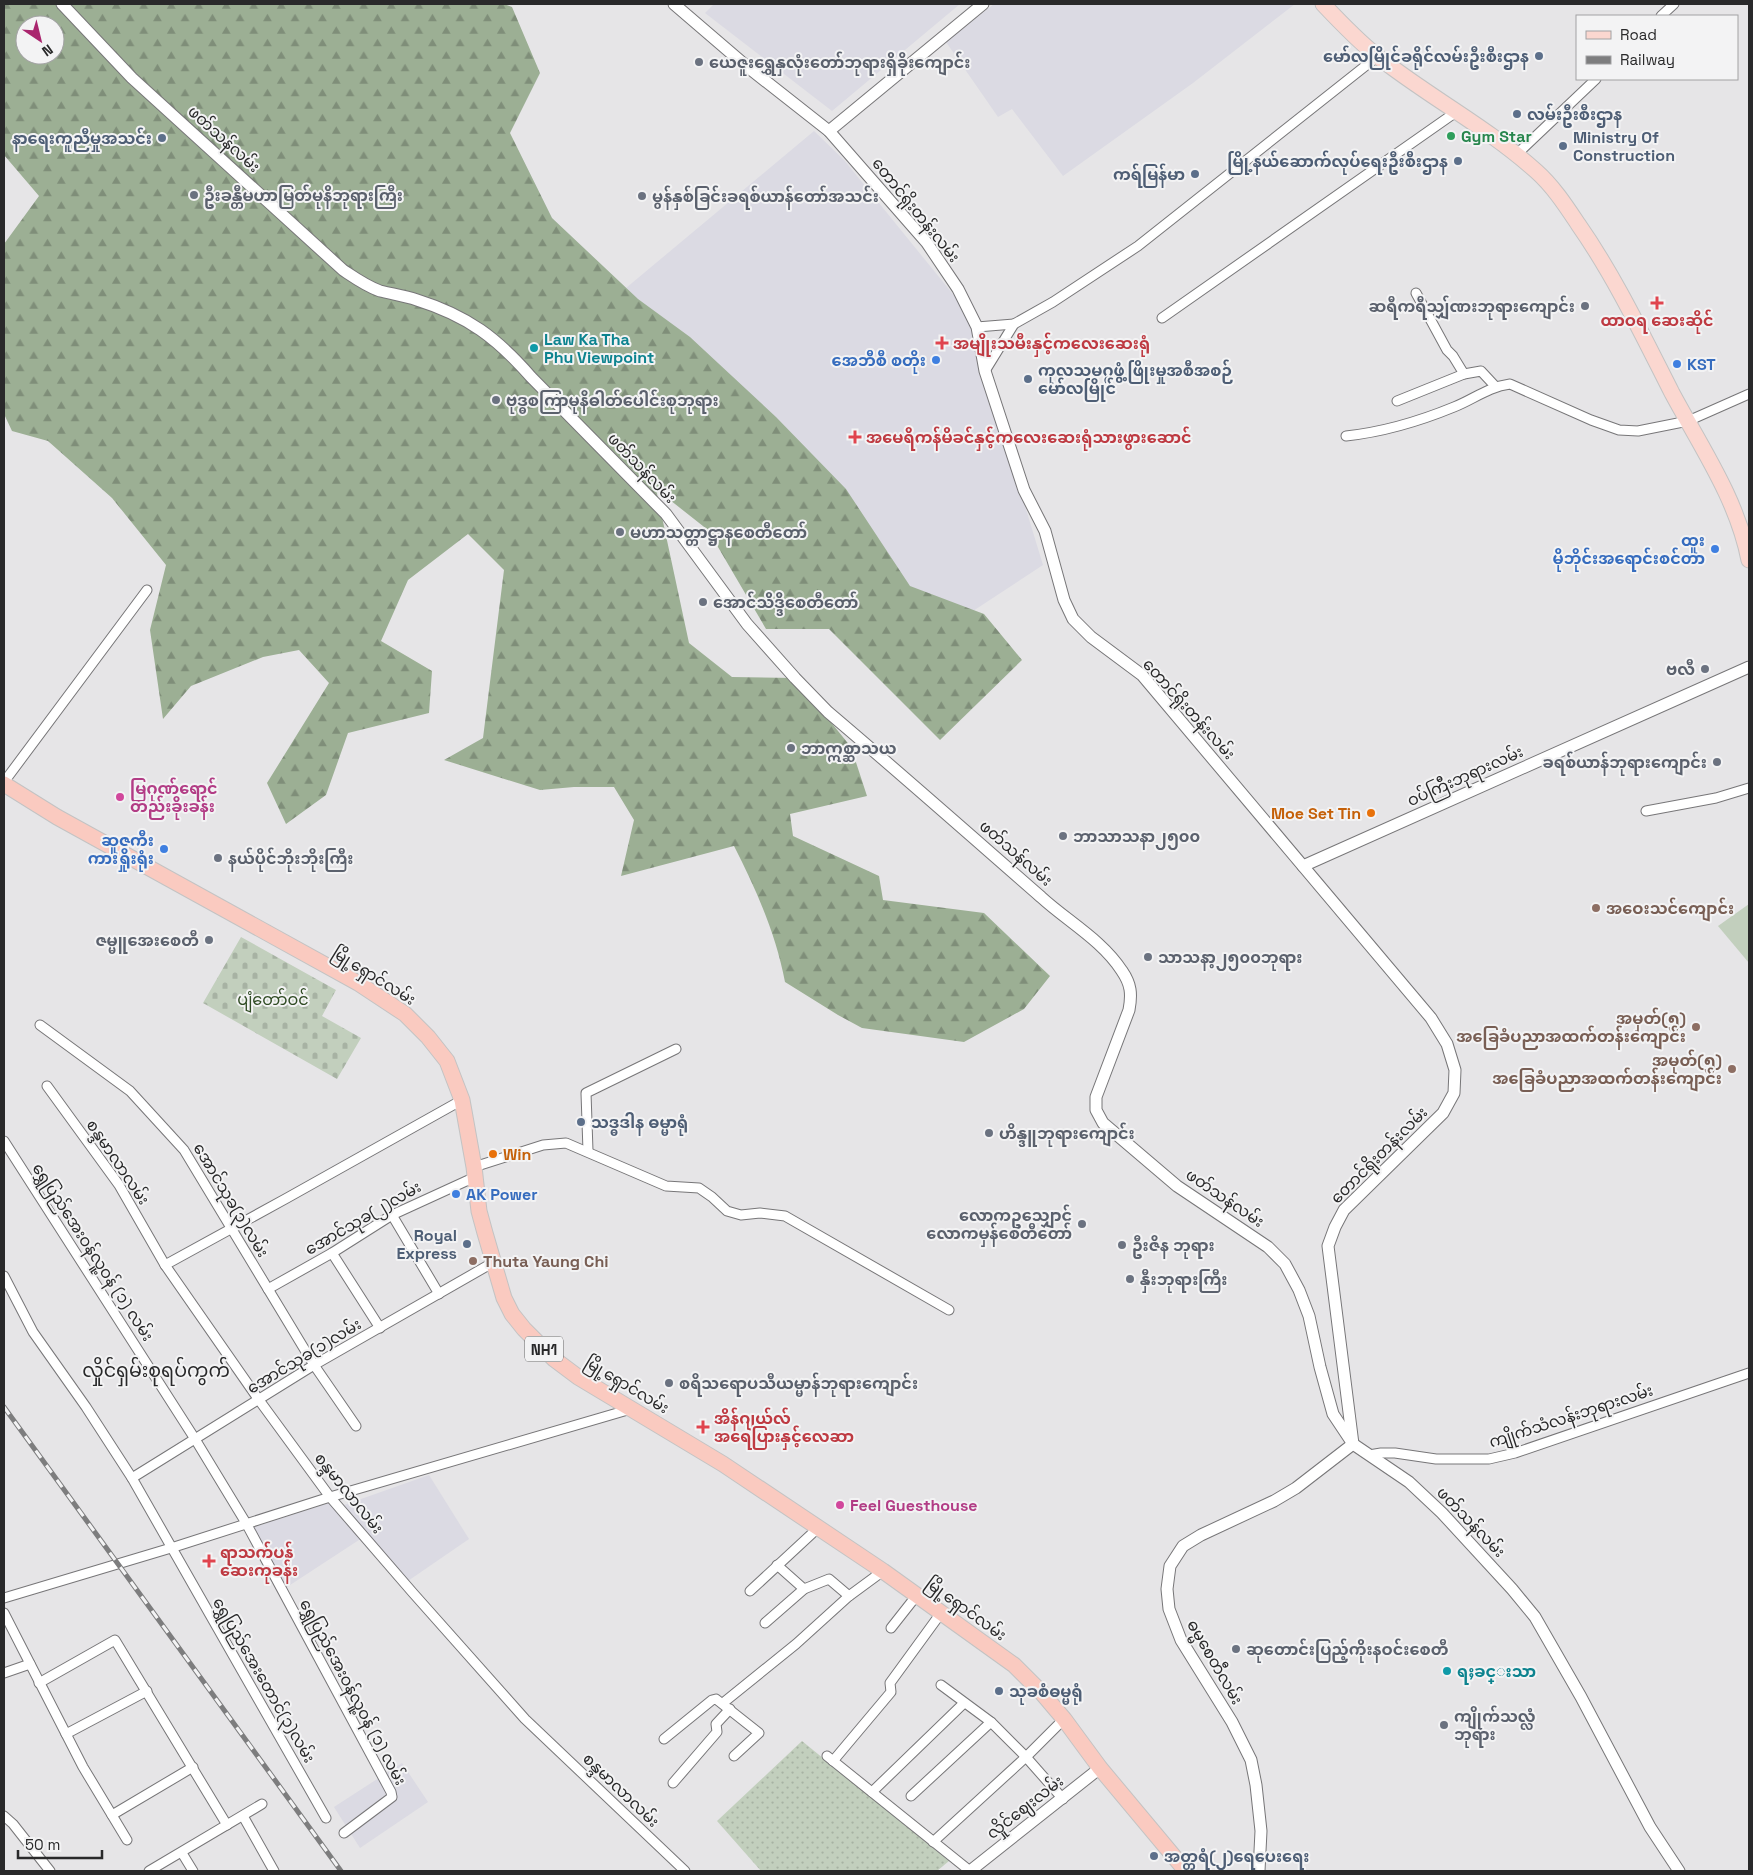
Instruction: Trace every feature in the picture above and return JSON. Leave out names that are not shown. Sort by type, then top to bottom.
[{"type":"highway","name":"မြို့ရှောင်လမ်း","points":[[4,783],[57,818],[358,983],[405,1014],[428,1036],[443,1055],[462,1100],[479,1211],[504,1298],[512,1314],[524,1329],[554,1359],[578,1377],[723,1464],[883,1571],[1014,1665],[1042,1693],[1064,1719],[1100,1768],[1186,1871]]},
{"type":"main road","points":[[1323,4],[1349,32],[1378,56],[1517,154],[1539,174],[1564,203],[1611,276],[1727,492],[1745,541],[1749,560]]},
{"type":"street","name":"ဖတ်သန်လမ်း","points":[[62,4],[132,78],[343,270],[360,282],[378,290],[418,300],[455,315],[477,326],[510,353],[666,514],[747,624],[828,712],[1050,906],[1100,946],[1121,968],[1130,982],[1132,996],[1129,1010],[1096,1096],[1096,1110],[1103,1123],[1177,1186],[1268,1247],[1285,1264],[1310,1316],[1320,1367],[1333,1414],[1352,1444],[1409,1482],[1442,1513],[1512,1589],[1534,1617],[1581,1697],[1650,1827],[1678,1871]]},
{"type":"street","points":[[828,131],[983,4]]},
{"type":"street","points":[[1662,15],[1674,4]]},
{"type":"street","name":"တောင်ရိုးတန်းလမ်း","points":[[681,6],[745,65],[828,131],[928,243],[958,288],[977,326],[985,371],[1024,490],[1045,531],[1064,600],[1073,619],[1091,638],[1142,675],[1431,1018],[1447,1044],[1455,1070],[1454,1093],[1443,1113],[1344,1210],[1335,1226],[1328,1246],[1352,1444]]},
{"type":"street","points":[[977,326],[1014,324],[1053,302],[1138,246],[1378,56]]},
{"type":"street","points":[[1517,154],[1595,80]]},
{"type":"street","points":[[1162,318],[1456,112]]},
{"type":"street","points":[[1416,293],[1447,350],[1464,374]]},
{"type":"street","points":[[985,371],[1014,324]]},
{"type":"street","points":[[1397,401],[1464,374],[1481,371],[1495,386]]},
{"type":"street","points":[[1346,436],[1368,433],[1434,415],[1495,386],[1510,384],[1591,420],[1619,430],[1638,431],[1688,421],[1749,394]]},
{"type":"street","points":[[4,783],[147,590]]},
{"type":"street","name":"ဝပ်ကြီးဘုရားလမ်း","points":[[1303,866],[1749,667]]},
{"type":"street","points":[[1646,811],[1716,798],[1749,788]]},
{"type":"street","name":"အောင်သုခ(၃)လမ်း","points":[[40,1025],[130,1091],[184,1150],[314,1365],[356,1426]]},
{"type":"street","points":[[588,1151],[586,1093],[676,1049]]},
{"type":"street","name":"စန္ဒမာလာလမ်း","points":[[47,1086],[118,1185],[165,1265],[259,1400],[330,1497],[526,1719],[684,1871]]},
{"type":"street","points":[[165,1265],[230,1228],[296,1194],[462,1100]]},
{"type":"street","name":"ရွှေပြည်အေးဝန်လူ့ဝန် (၁) လမ်း","points":[[4,1141],[195,1439],[246,1523],[391,1792],[392,1797],[344,1833]]},
{"type":"street","name":"အောင်သုခ(၂)လမ်း","points":[[268,1290],[392,1215],[474,1172],[543,1145],[566,1143],[666,1186],[699,1188],[727,1211],[741,1215],[785,1216],[949,1310]]},
{"type":"street","points":[[392,1215],[439,1294]]},
{"type":"street","points":[[332,1253],[380,1328]]},
{"type":"street","name":"အောင်သုခ(၁)လမ်း","points":[[132,1478],[314,1365],[494,1262]]},
{"type":"street","name":"ရွှေပြည်အေးတောင်(၃)လမ်း","points":[[4,1276],[33,1332],[86,1407],[132,1478],[326,1818]]},
{"type":"street","name":"ကျိုက်သံလန်းဘုရားလမ်း","points":[[1369,1455],[1395,1453],[1436,1459],[1489,1460],[1749,1373]]},
{"type":"street","points":[[4,1598],[172,1548],[330,1497],[632,1409]]},
{"type":"street","name":"ဓမ္မစေတီလမ်း","points":[[1259,1871],[1261,1831],[1256,1785],[1250,1760],[1232,1722],[1181,1640],[1169,1609],[1167,1588],[1170,1566],[1183,1546],[1201,1535],[1274,1501],[1296,1488],[1352,1444]]},
{"type":"street","points":[[750,1591],[818,1528]]},
{"type":"street","points":[[777,1564],[804,1589]]},
{"type":"street","points":[[722,1703],[796,1644],[850,1596],[883,1571]]},
{"type":"street","points":[[765,1623],[804,1589],[829,1579],[850,1596]]},
{"type":"street","points":[[891,1628],[917,1595]]},
{"type":"street","points":[[941,1612],[890,1683],[890,1692],[830,1758],[970,1871]]},
{"type":"street","points":[[4,1614],[66,1734],[127,1840]]},
{"type":"street","points":[[40,1683],[115,1640],[227,1825]]},
{"type":"street","points":[[4,1673],[30,1664]]},
{"type":"street","points":[[941,1685],[991,1722],[1026,1757],[1063,1799]]},
{"type":"street","points":[[66,1734],[147,1692]]},
{"type":"street","points":[[664,1739],[712,1700],[716,1699],[759,1733],[734,1756]]},
{"type":"street","points":[[872,1792],[964,1703]]},
{"type":"street","points":[[673,1782],[717,1732],[716,1724],[730,1709]]},
{"type":"street","points":[[933,1842],[1026,1757],[1064,1719]]},
{"type":"street","points":[[912,1796],[991,1722]]},
{"type":"street","points":[[112,1814],[193,1766]]},
{"type":"street","name":"လှိုင်ဈေးလမ်း","points":[[970,1871],[1100,1768]]},
{"type":"street","points":[[150,1871],[262,1804]]},
{"type":"street","points":[[4,1816],[13,1824],[50,1871]]},
{"type":"street","points":[[243,1816],[274,1871]]},
{"type":"street","points":[[182,1853],[193,1871]]},
{"type":"shaded area","points":[[714,4],[960,4],[832,111],[705,13]]},
{"type":"shaded area","points":[[994,4],[1295,4],[1193,83],[1063,176],[1012,109],[998,117],[946,42]]},
{"type":"shaded area","name":"အမေရိကန်မိခင်နှင့်ကလေးဆေးရုံသားဖွားဆောင်","points":[[814,131],[844,160],[965,309],[1043,565],[915,649],[468,194],[518,150],[552,218],[626,288]]},
{"type":"shaded area","points":[[429,1475],[469,1539],[402,1585],[344,1505]]},
{"type":"shaded area","points":[[332,1502],[362,1538],[284,1589],[245,1530]]},
{"type":"shaded area","points":[[402,1763],[428,1802],[360,1848],[334,1807]]},
{"type":"green space","points":[[4,4],[504,4],[512,7],[540,73],[510,133],[552,218],[638,299],[690,337],[776,417],[846,489],[910,586],[984,614],[1022,660],[940,740],[829,629],[766,629],[708,530],[656,489],[689,643],[732,677],[795,678],[851,747],[867,796],[790,814],[793,836],[879,876],[883,900],[984,913],[1050,976],[1024,1009],[964,1042],[862,1028],[785,982],[771,929],[734,846],[621,876],[634,820],[614,787],[574,787],[540,790],[444,760],[483,738],[504,570],[468,534],[408,580],[381,641],[432,671],[429,713],[348,733],[326,795],[286,824],[267,783],[329,683],[299,650],[263,657],[191,686],[163,719],[150,630],[166,565],[112,498],[48,441],[12,431],[4,414],[4,244],[39,196],[4,155]]},
{"type":"green space","points":[[1749,904],[1749,963],[1718,926]]},
{"type":"green space","name":"ပျံတော်ဝင်","points":[[241,937],[336,990],[322,1016],[361,1038],[337,1079],[203,1003]]},
{"type":"green space","points":[[802,1741],[949,1861],[937,1871],[761,1871],[717,1821]]},
{"type":"railway","points":[[4,1407],[341,1871]]},
{"type":"place","name":"မော်လမြိုင်ခရိုင်လမ်းဦးစီးဌာန","points":[[1539,56]]},
{"type":"place","name":"ယေဇူးရွှေနှလုံးတော်ဘုရားရှိခိုးကျောင်း","points":[[699,62]]},
{"type":"place","name":"လမ်းဦးစီးဌာန","points":[[1517,114]]},
{"type":"place","name":"Gym Star","points":[[1451,136]]},
{"type":"place","name":"နာရေးကူညီမှုအသင်း","points":[[162,138]]},
{"type":"place","name":"Ministry Of Construction","points":[[1563,146]]},
{"type":"place","name":"မြို့နယ်ဆောက်လုပ်ရေးဦးစီးဌာန","points":[[1458,161]]},
{"type":"place","name":"ကရ်မြန်မာ","points":[[1195,174]]},
{"type":"place","name":"ဦးခန္တီမဟာမြတ်မုနိဘုရားကြီး","points":[[194,195]]},
{"type":"place","name":"မွန်နှစ်ခြင်းခရစ်ယာန်တော်အသင်း","points":[[642,196]]},
{"type":"place","name":"ထာဝရ ဆေးဆိုင်","points":[[1657,303]]},
{"type":"place","name":"ဆရီကရီသျှ်ဏးဘုရားကျောင်း","points":[[1585,306]]},
{"type":"place","name":"အမျိုးသမီးနှင့်ကလေးဆေးရုံ","points":[[942,343]]},
{"type":"place","name":"Law Ka Tha Phu Viewpoint","points":[[534,348]]},
{"type":"place","name":"အေဘီစီ စတိုး","points":[[936,360]]},
{"type":"place","name":"KST","points":[[1677,364]]},
{"type":"place","name":"ကုလသမဂ္ဂဖွံ့ဖြိုးမှုအစီအစဉ် မော်လမြိုင်","points":[[1028,379]]},
{"type":"place","name":"ဗုဒ္ဓစကြာမုနိဓါတ်ပေါင်းစုဘုရား","points":[[496,400]]},
{"type":"place","name":"အမေရိကန်မိခင်နှင့်ကလေးဆေးရုံသားဖွားဆောင်","points":[[855,437]]},
{"type":"place","name":"မဟာသတ္တာဋ္ဌာနစေတီတော်","points":[[620,532]]},
{"type":"place","name":"ထူး မိုဘိုင်းအရောင်းစင်တာ","points":[[1715,549]]},
{"type":"place","name":"အောင်သိဒ္ဒိစေတီတော်","points":[[703,602]]},
{"type":"place","name":"ဗလီ","points":[[1705,669]]},
{"type":"place","name":"ဘာဣစ္ဆာသယ","points":[[791,748]]},
{"type":"place","name":"ခရစ်ယာန်ဘုရားကျောင်း","points":[[1717,762]]},
{"type":"place","name":"မြဂုဏ်ရောင် တည်းခိုးခန်း","points":[[120,797]]},
{"type":"place","name":"Moe Set Tin","points":[[1371,813]]},
{"type":"place","name":"ဘာသာသနာ၂၅၀၀","points":[[1063,836]]},
{"type":"place","name":"ဆူဇူကီး ကားရှိုးရုံး","points":[[164,849]]},
{"type":"place","name":"နယ်ပိုင်ဘိုးဘိုးကြီး","points":[[218,858]]},
{"type":"place","name":"အဝေးသင်ကျောင်း","points":[[1596,908]]},
{"type":"place","name":"ဇမ္မူအေးစေတီ","points":[[209,940]]},
{"type":"place","name":"သာသနာ့၂၅၀၀ဘုရား","points":[[1148,957]]},
{"type":"place","name":"အမှတ်(၅) အခြေခံပညာအထက်တန်းကျောင်း","points":[[1696,1027]]},
{"type":"place","name":"အမုတ်(၅) အခြေခံပညာအထက်တန်းကျောင်း","points":[[1732,1069]]},
{"type":"place","name":"သဒ္ဓဒါန ဓမ္မာရုံ","points":[[581,1122]]},
{"type":"place","name":"ဟိန္ဒူဘုရားကျောင်း","points":[[989,1133]]},
{"type":"place","name":"Win","points":[[493,1154]]},
{"type":"place","name":"AK Power","points":[[456,1194]]},
{"type":"place","name":"လောကဥသျှောင် လောကမှန်စေတီတော်","points":[[1082,1224]]},
{"type":"place","name":"Royal Express","points":[[467,1244]]},
{"type":"place","name":"ဦးဇိန ဘုရား","points":[[1122,1245]]},
{"type":"place","name":"Thuta Yaung Chi","points":[[473,1261]]},
{"type":"place","name":"နှီးဘုရားကြီး","points":[[1130,1279]]},
{"type":"place","name":"စရိသရောပသီယမ္မာန်ဘုရားကျောင်း","points":[[669,1383]]},
{"type":"place","name":"အိန်ဂျယ်လ် အရေပြားနှင့်လေဆာ","points":[[703,1427]]},
{"type":"place","name":"Feel Guesthouse","points":[[840,1505]]},
{"type":"place","name":"ရာသက်ပန် ဆေးကုခန်း","points":[[209,1561]]},
{"type":"place","name":"ဆုတောင်းပြည့်ကိုးနဝင်းစေတီ","points":[[1236,1649]]},
{"type":"place","name":"ရႈခင္းသာ","points":[[1447,1671]]},
{"type":"place","name":"သုခစံဓမ္မရုံ","points":[[999,1691]]},
{"type":"place","name":"ကျိုက်သလ္လံ ဘုရား","points":[[1444,1725]]},
{"type":"place","name":"အတ္တရံ(၂)ရေပေးရေး","points":[[1154,1856]]},
{"type":"district","name":"လှိုင်ရှမ်းစုရပ်ကွက်","points":[[156,1370]]}]
